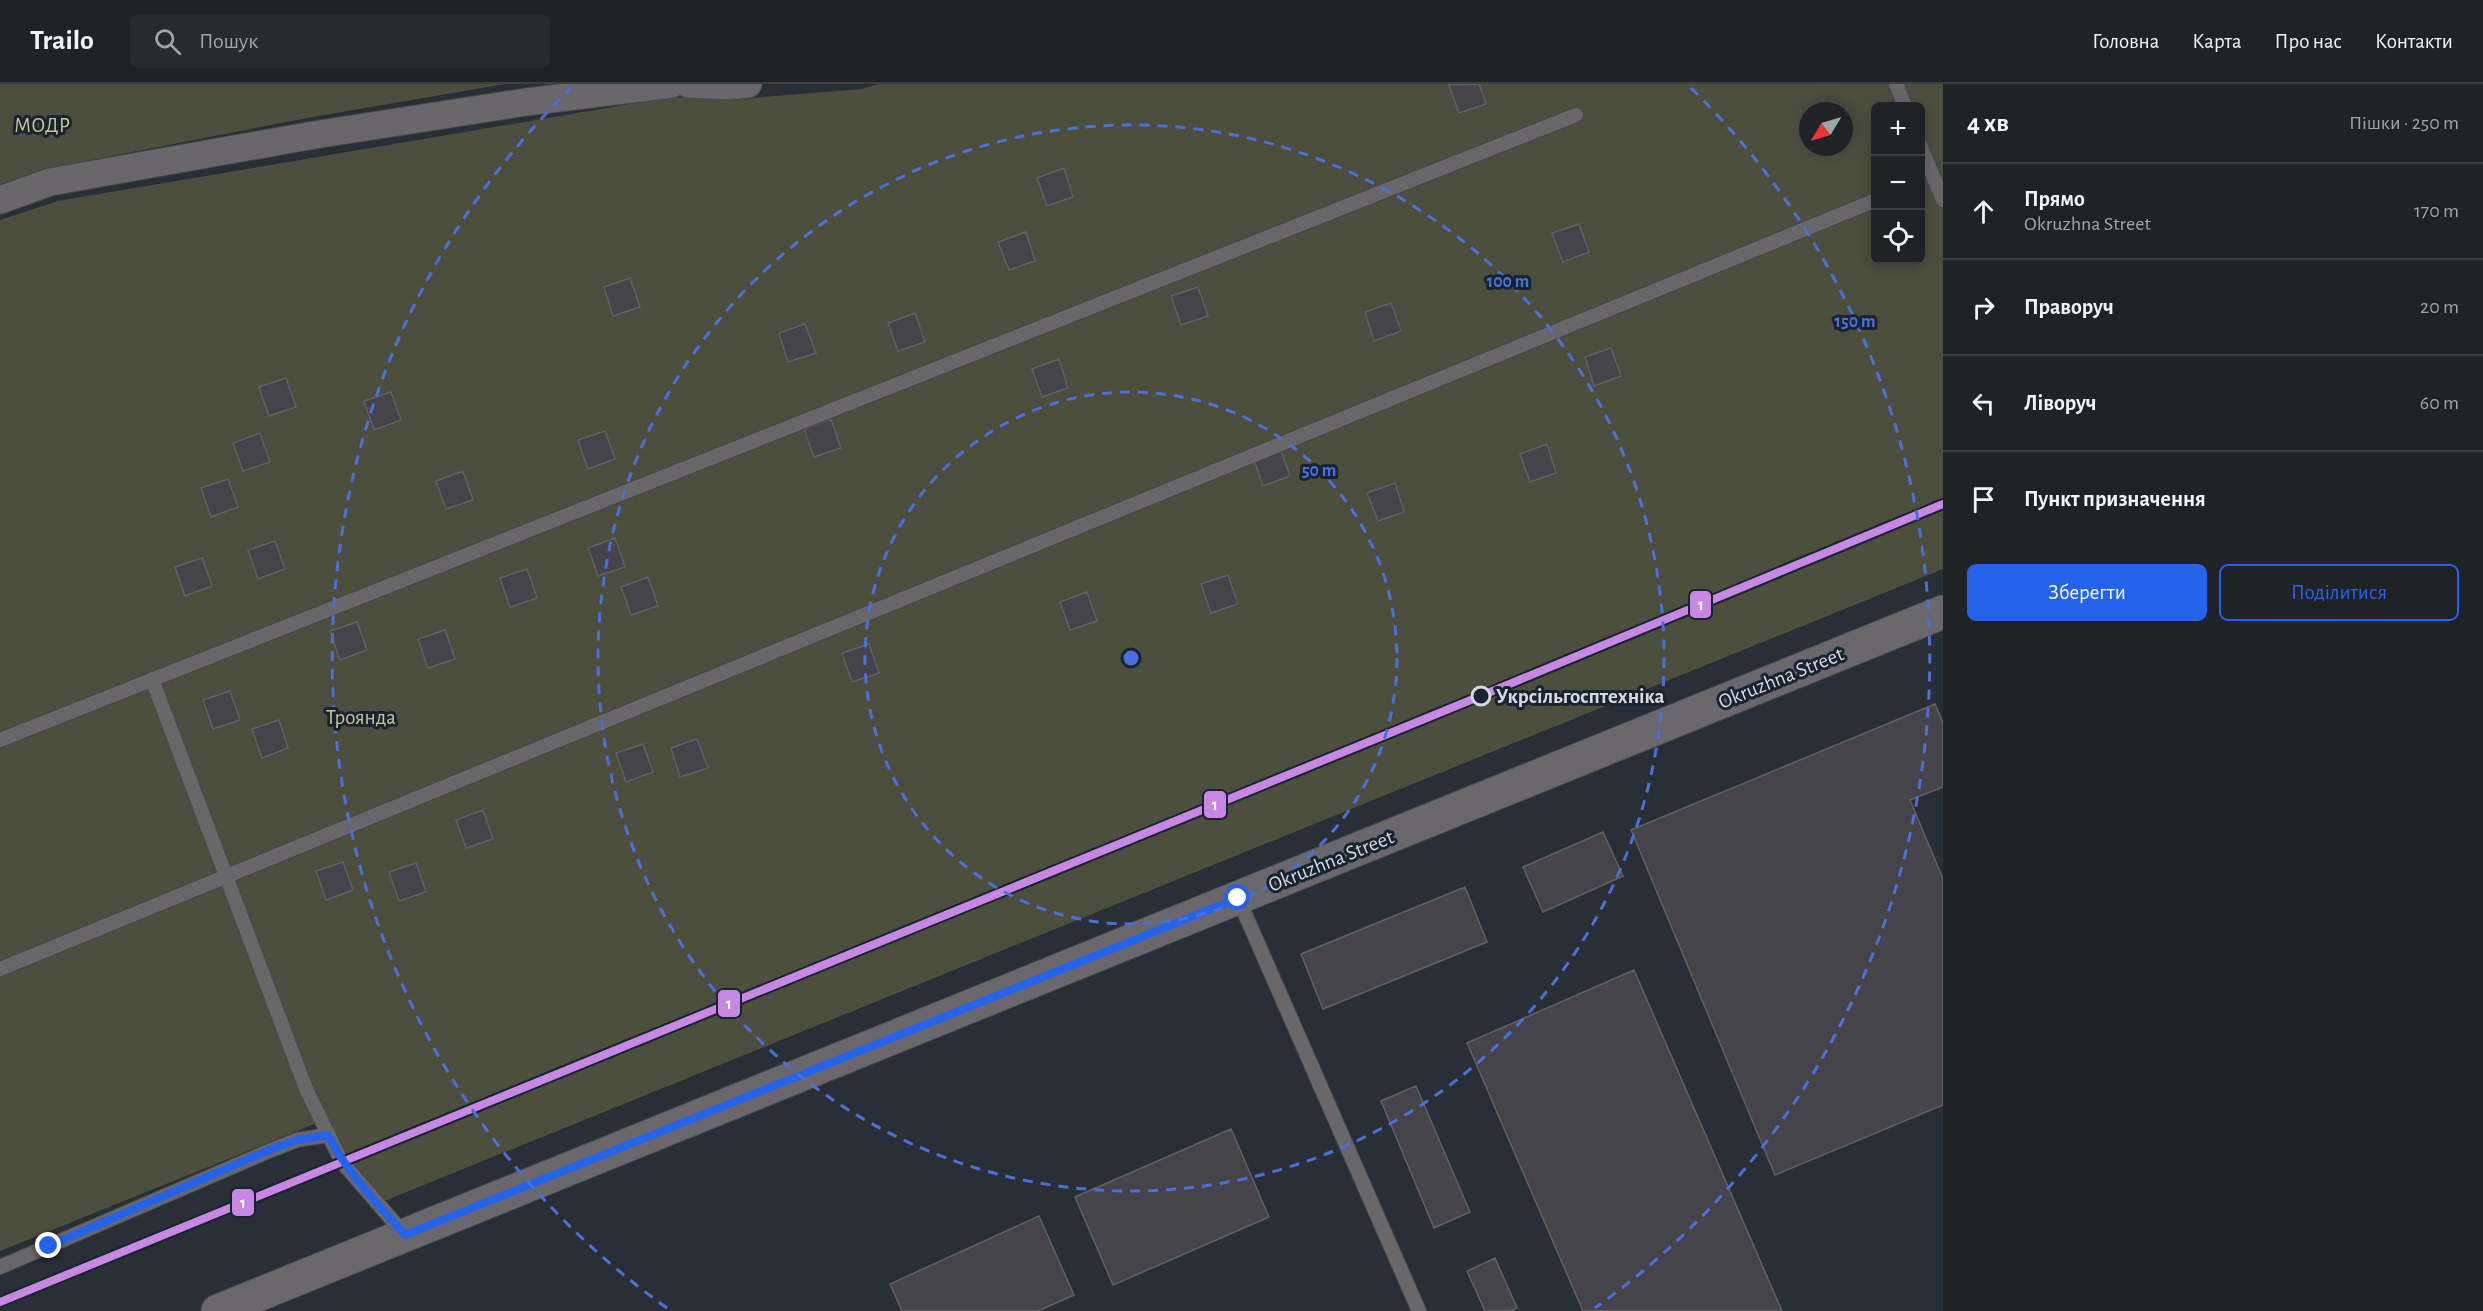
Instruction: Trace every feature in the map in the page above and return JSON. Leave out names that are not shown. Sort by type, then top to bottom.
[{"type":"main road","name":"Okruzhna Street","points":[[218,1311],[1943,612]]},
{"type":"street","points":[[0,200],[50,182],[314,135],[526,102],[672,84]]},
{"type":"street","points":[[688,84],[727,86],[748,84]]},
{"type":"lane","points":[[1896,84],[1903,102]]},
{"type":"lane","points":[[0,740],[1576,115]]},
{"type":"lane","points":[[1922,156],[1927,179],[1943,200]]},
{"type":"lane","points":[[0,969],[1871,202]]},
{"type":"lane","points":[[152,679],[306,1089],[342,1162],[405,1235]]},
{"type":"lane","points":[[1238,898],[1419,1311]]},
{"type":"lane","points":[[0,1267],[269,1150],[297,1140],[328,1135]]},
{"type":"green space","name":"МОДР","points":[[0,84],[505,84],[307,118],[45,169],[0,185]]},
{"type":"green space","name":"Троянда","points":[[878,84],[1943,84],[1943,569],[377,1204],[322,1121],[0,1251],[0,220],[58,201],[671,97],[726,100],[862,89]]},
{"type":"building","points":[[1479,84],[1486,104],[1459,113],[1449,85]]},
{"type":"building","points":[[1064,168],[1073,197],[1047,206],[1037,178]]},
{"type":"building","points":[[1579,224],[1589,252],[1563,262],[1552,233]]},
{"type":"building","points":[[1026,232],[1035,261],[1009,270],[998,242]]},
{"type":"building","points":[[630,278],[640,307],[613,316],[604,287]]},
{"type":"building","points":[[1198,287],[1208,316],[1181,325],[1171,296]]},
{"type":"building","points":[[1391,303],[1401,331],[1374,341],[1365,312]]},
{"type":"building","points":[[915,313],[925,342],[898,351],[888,323]]},
{"type":"building","points":[[805,324],[816,353],[788,362],[779,333]]},
{"type":"building","points":[[1611,348],[1621,376],[1594,386],[1585,357]]},
{"type":"building","points":[[1059,359],[1068,388],[1042,397],[1032,369]]},
{"type":"building","points":[[286,378],[296,407],[269,416],[259,387]]},
{"type":"building","points":[[391,392],[401,420],[374,430],[364,401]]},
{"type":"building","points":[[831,419],[841,448],[814,457],[804,429]]},
{"type":"building","points":[[605,431],[615,459],[588,469],[578,440]]},
{"type":"building","points":[[260,433],[270,462],[243,471],[233,443]]},
{"type":"building","points":[[1547,444],[1556,473],[1530,482],[1520,454]]},
{"type":"building","points":[[1280,448],[1290,476],[1263,486],[1253,457]]},
{"type":"building","points":[[463,471],[473,500],[446,509],[436,481]]},
{"type":"building","points":[[228,479],[238,507],[211,517],[201,488]]},
{"type":"building","points":[[1395,483],[1404,512],[1378,521],[1367,493]]},
{"type":"building","points":[[615,538],[625,567],[598,576],[588,548]]},
{"type":"building","points":[[275,541],[285,569],[258,579],[248,550]]},
{"type":"building","points":[[202,558],[212,586],[185,596],[175,567]]},
{"type":"building","points":[[527,569],[537,598],[510,607],[500,578]]},
{"type":"building","points":[[1228,575],[1238,604],[1211,613],[1201,584]]},
{"type":"building","points":[[648,577],[658,606],[631,615],[621,587]]},
{"type":"building","points":[[1087,592],[1097,621],[1070,630],[1060,602]]},
{"type":"building","points":[[357,622],[367,650],[340,660],[330,631]]},
{"type":"building","points":[[445,630],[455,659],[428,668],[418,639]]},
{"type":"building","points":[[869,644],[879,673],[852,682],[842,653]]},
{"type":"building","points":[[230,691],[240,720],[213,729],[203,700]]},
{"type":"building","points":[[1935,704],[1943,723],[1943,787],[1910,800],[1943,879],[1943,1105],[1775,1175],[1631,830]]},
{"type":"building","points":[[279,720],[288,748],[262,758],[252,729]]},
{"type":"building","points":[[697,739],[708,768],[680,777],[671,748]]},
{"type":"building","points":[[643,744],[653,772],[626,782],[616,753]]},
{"type":"building","points":[[483,810],[493,839],[466,848],[456,820]]},
{"type":"building","points":[[1603,832],[1623,876],[1543,912],[1523,867]]},
{"type":"building","points":[[343,862],[353,890],[326,900],[316,871]]},
{"type":"building","points":[[416,863],[426,892],[399,901],[389,872]]},
{"type":"building","points":[[1465,887],[1487,942],[1323,1009],[1301,954]]},
{"type":"building","points":[[1634,970],[1782,1311],[1583,1311],[1467,1043]]},
{"type":"building","points":[[1416,1086],[1470,1212],[1434,1228],[1381,1101]]},
{"type":"building","points":[[1231,1129],[1269,1217],[1113,1285],[1075,1197]]},
{"type":"building","points":[[1039,1216],[1074,1295],[1038,1311],[902,1311],[890,1284]]},
{"type":"building","points":[[1495,1258],[1517,1308],[1511,1311],[1485,1311],[1467,1271]]},
{"type":"transit line","name":"1","points":[[0,1302],[1483,695],[1943,504]]},
{"type":"place","name":"Укрсільгосптехніка","points":[[1481,696]]},
{"type":"route","points":[[49,1246],[269,1150],[297,1140],[328,1135],[342,1162],[352,1175],[405,1235],[1238,898]]}]
